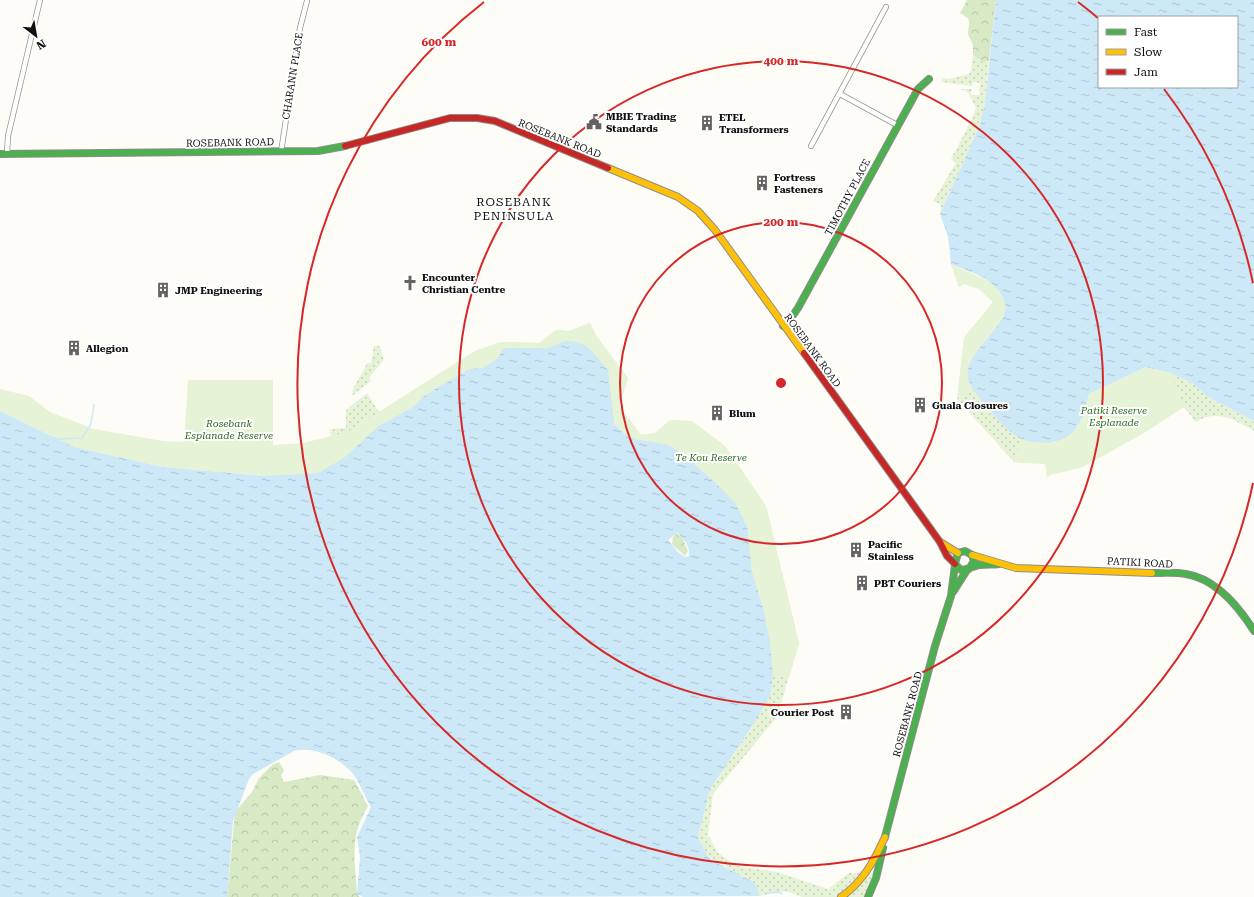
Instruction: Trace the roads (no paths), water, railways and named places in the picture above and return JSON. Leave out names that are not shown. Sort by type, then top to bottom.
[{"type":"main road","name":"TIMOTHY PLACE","points":[[784,326],[798,308],[918,89],[929,79]]},
{"type":"main road","name":"ROSEBANK ROAD","points":[[3,154],[280,152],[332,150],[450,118],[472,117],[495,122],[674,195],[693,206],[715,230],[940,542],[947,556],[955,564],[951,596],[935,646],[885,837]]},
{"type":"main road","name":"ROSEBANK ROAD","points":[[940,542],[958,553]]},
{"type":"main road","points":[[965,551],[972,555],[974,561],[968,569],[959,569],[955,564],[954,560],[958,553],[965,551]]},
{"type":"main road","name":"PATIKI ROAD","points":[[972,555],[1016,568],[1187,574],[1203,580],[1228,597],[1240,610],[1254,631]]},
{"type":"main road","name":"PATIKI ROAD","points":[[968,569],[978,566],[1002,564]]},
{"type":"main road","name":"ROSEBANK ROAD","points":[[951,596],[968,569]]},
{"type":"main road","points":[[842,896],[854,888],[866,874],[885,837]]},
{"type":"main road","points":[[868,897],[876,878],[885,837]]},
{"type":"street","points":[[3,154],[40,0]]},
{"type":"street","name":"CHARANN PLACE","points":[[280,152],[300,28],[307,1]]},
{"type":"street","points":[[811,146],[886,7]]},
{"type":"street","points":[[840,94],[897,125]]},
{"type":"water","points":[[996,0],[1254,0],[1254,421],[1208,397],[1192,383],[1171,373],[1146,367],[1089,394],[1081,419],[1076,429],[1067,436],[1055,442],[1042,443],[1022,439],[1016,436],[1001,423],[972,388],[969,382],[968,372],[971,361],[1001,320],[1005,311],[1005,303],[996,288],[990,282],[951,264],[948,237],[940,214],[980,125],[985,103]]},
{"type":"water","points":[[571,341],[582,344],[591,350],[608,370],[614,424],[629,438],[664,444],[674,448],[713,480],[736,504],[747,526],[752,572],[763,608],[770,642],[773,673],[772,684],[770,695],[757,719],[710,789],[698,837],[708,857],[755,883],[760,896],[363,897],[357,894],[360,857],[357,837],[371,807],[356,778],[348,768],[334,758],[310,750],[302,750],[294,751],[253,774],[249,779],[233,821],[227,897],[0,897],[0,411],[74,447],[163,467],[263,476],[318,473],[344,458],[379,426],[415,406],[423,397],[436,388],[470,369],[483,368],[497,359],[504,348],[549,348],[562,342]],"holes":[[[677,533],[687,546],[689,556],[685,557],[679,553],[668,540]]]},
{"type":"waterway","points":[[57,439],[82,438],[91,424],[94,405]]},
{"type":"waterway","points":[[765,893],[778,892],[782,894]]},
{"type":"place","name":"MBIE Trading Standards","points":[[594,122]]},
{"type":"place","name":"ETEL Transformers","points":[[707,123]]},
{"type":"place","name":"Fortress Fasteners","points":[[762,183]]},
{"type":"place","name":"Encounter Christian Centre","points":[[410,283]]},
{"type":"place","name":"JMP Engineering","points":[[163,290]]},
{"type":"place","name":"Allegion","points":[[74,348]]},
{"type":"place","name":"Guala Closures","points":[[920,405]]},
{"type":"place","name":"Blum","points":[[717,413]]},
{"type":"place","name":"Pacific Stainless","points":[[856,550]]},
{"type":"place","name":"PBT Couriers","points":[[862,583]]},
{"type":"place","name":"Courier Post","points":[[846,712]]},
{"type":"district","name":"ROSEBANK PENINSULA","points":[[514,209]]},
{"type":"park label","name":"Patiki Reserve Esplanade","points":[[1114,416]]},
{"type":"park label","name":"Rosebank Esplanade Reserve","points":[[229,428]]},
{"type":"park label","name":"Te Kou Reserve","points":[[711,457]]}]
